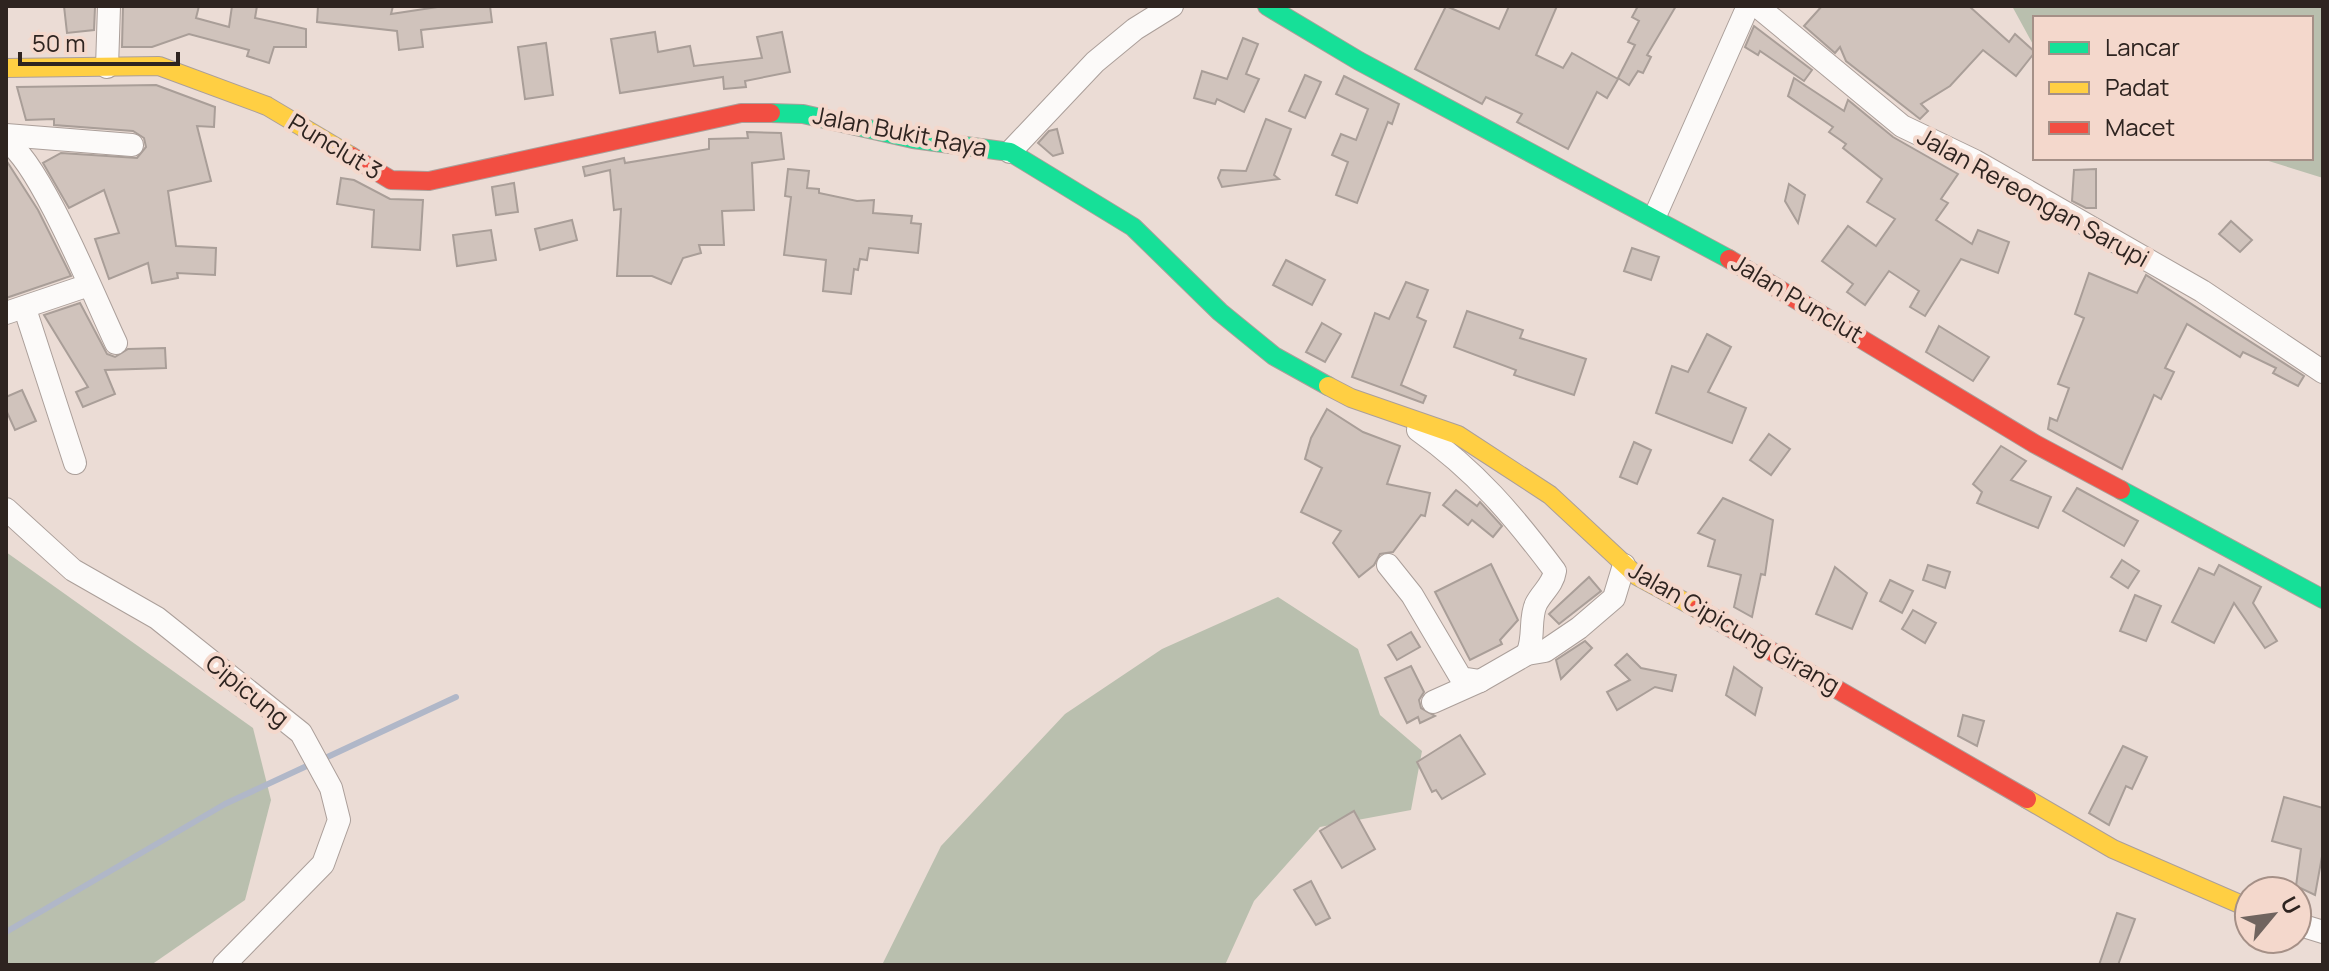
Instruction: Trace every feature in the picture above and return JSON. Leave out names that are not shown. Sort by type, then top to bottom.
[{"type":"street","points":[[107,67],[109,6]]},
{"type":"street","name":"Jalan Bukit Raya","points":[[714,117],[741,113],[803,114],[913,139],[1010,152],[1095,62],[1135,29],[1172,6]]},
{"type":"street","name":"Jalan Punclut","points":[[1267,6],[1359,61],[1655,216],[1789,293],[2035,444],[2323,599]]},
{"type":"street","points":[[1655,216],[1748,6]]},
{"type":"street","name":"Jalan Rereongan Sarupi","points":[[1757,6],[1902,126],[1975,161],[2202,291],[2323,372]]},
{"type":"street","name":"Punclut 3","points":[[6,68],[159,66],[267,106],[391,180],[429,181],[714,117]]},
{"type":"street","points":[[6,138],[132,145]]},
{"type":"street","points":[[6,138],[24,156],[32,170],[116,343]]},
{"type":"street","name":"Jalan Cipicung Girang","points":[[1010,152],[1133,227],[1220,312],[1274,356],[1351,398],[1458,435],[1524,475],[1637,576],[1782,655],[2113,849],[2233,901]]},
{"type":"street","points":[[75,463],[16,311],[89,285]]},
{"type":"street","points":[[1395,413],[1454,455],[1506,505],[1555,571],[1554,579],[1535,606],[1533,641],[1527,654]]},
{"type":"street","name":"Cipicung","points":[[6,509],[73,570],[157,618],[301,733],[331,788],[339,820],[323,864],[224,965]]},
{"type":"street","points":[[1388,565],[1412,595],[1461,678],[1480,681]]},
{"type":"street","points":[[1433,702],[1480,681],[1527,654],[1545,651],[1614,598],[1624,565]]},
{"type":"green space","points":[[2012,6],[2323,6],[2323,178],[2265,160],[2313,160],[2313,16],[2033,16],[2033,44]]},
{"type":"green space","points":[[6,552],[253,728],[271,800],[245,900],[151,965],[6,965]]},
{"type":"green space","points":[[1278,597],[1358,649],[1380,715],[1422,751],[1411,810],[1320,827],[1254,901],[1225,965],[882,965],[941,846],[1065,714],[1162,649]]},
{"type":"building","points":[[64,6],[95,7],[94,30],[67,33]]},
{"type":"building","points":[[123,6],[199,6],[196,18],[229,27],[232,6],[257,6],[255,18],[306,29],[306,47],[274,47],[269,63],[247,56],[249,50],[189,34],[152,47],[122,47]]},
{"type":"building","points":[[318,6],[393,6],[391,14],[444,6],[490,6],[492,22],[421,30],[423,47],[399,50],[397,31],[317,22]]},
{"type":"building","points":[[1446,6],[1499,29],[1509,6],[1557,6],[1536,55],[1563,68],[1572,53],[1618,79],[1607,98],[1597,92],[1568,149],[1517,122],[1522,114],[1486,97],[1482,104],[1415,69]]},
{"type":"building","points":[[1638,6],[1676,6],[1647,55],[1651,57],[1643,73],[1638,71],[1629,85],[1618,78],[1635,45],[1628,42],[1639,21],[1632,17]]},
{"type":"building","points":[[1822,6],[1969,6],[2009,42],[2015,34],[2033,50],[2033,55],[2016,76],[1983,50],[1950,86],[1921,104],[1928,111],[1920,119],[1846,61],[1840,47],[1835,53],[1804,26]]},
{"type":"building","points":[[1754,26],[1812,70],[1804,81],[1760,51],[1758,55],[1745,47]]},
{"type":"building","points":[[655,32],[658,52],[690,46],[694,66],[762,58],[757,37],[782,32],[790,72],[745,81],[746,87],[724,89],[723,77],[620,93],[611,39]]},
{"type":"building","points":[[1243,38],[1258,44],[1246,74],[1259,79],[1244,112],[1217,99],[1215,104],[1194,98],[1202,71],[1227,79]]},
{"type":"building","points":[[546,43],[553,95],[525,99],[518,47]]},
{"type":"building","points":[[1305,75],[1321,82],[1305,118],[1289,111]]},
{"type":"building","points":[[1344,76],[1399,104],[1392,124],[1388,122],[1357,203],[1336,195],[1348,162],[1332,155],[1341,134],[1356,140],[1368,109],[1336,94]]},
{"type":"building","points":[[1794,78],[1844,111],[1848,100],[1893,137],[1958,174],[1941,199],[1948,203],[1936,220],[1972,244],[1978,230],[2009,242],[1998,273],[1961,259],[1925,316],[1910,307],[1919,291],[1889,271],[1865,305],[1847,292],[1853,284],[1822,261],[1848,226],[1876,246],[1895,219],[1867,202],[1882,179],[1843,148],[1846,144],[1829,132],[1833,127],[1788,96]]},
{"type":"building","points":[[156,85],[215,107],[214,127],[197,126],[211,181],[168,191],[176,246],[216,248],[215,275],[177,273],[178,278],[152,283],[148,263],[109,279],[95,239],[119,233],[104,190],[69,208],[43,163],[61,153],[137,158],[146,147],[144,138],[133,131],[54,125],[54,119],[26,120],[17,87]]},
{"type":"building","points":[[1266,119],[1291,129],[1274,175],[1279,179],[1222,187],[1218,178],[1221,170],[1246,171]]},
{"type":"building","points":[[1057,129],[1063,153],[1053,156],[1038,143],[1049,131]]},
{"type":"building","points":[[747,132],[781,133],[784,159],[752,163],[754,210],[722,211],[724,245],[699,245],[701,253],[683,258],[671,284],[652,276],[617,276],[621,209],[614,210],[610,170],[585,176],[583,167],[624,158],[625,163],[709,149],[709,139],[748,138]]},
{"type":"building","points":[[6,160],[38,210],[71,276],[6,298]]},
{"type":"building","points":[[788,169],[809,171],[807,188],[819,189],[819,193],[857,201],[874,200],[873,213],[912,216],[911,223],[921,224],[918,253],[869,248],[867,260],[860,259],[858,270],[854,269],[851,294],[823,291],[826,260],[784,255],[791,197],[785,196]]},
{"type":"building","points":[[2096,169],[2096,208],[2086,208],[2072,201],[2074,170]]},
{"type":"building","points":[[341,178],[354,180],[390,199],[423,200],[420,250],[372,247],[374,210],[337,204]]},
{"type":"building","points":[[514,183],[518,212],[496,215],[492,187]]},
{"type":"building","points":[[1789,184],[1805,195],[1798,223],[1785,201]]},
{"type":"building","points":[[572,220],[577,240],[540,250],[535,229]]},
{"type":"building","points":[[2231,221],[2252,240],[2240,252],[2219,234]]},
{"type":"building","points":[[491,230],[496,260],[457,266],[453,235]]},
{"type":"building","points":[[1632,248],[1659,257],[1651,280],[1624,271]]},
{"type":"building","points":[[1286,260],[1325,280],[1312,305],[1273,285]]},
{"type":"building","points":[[2089,273],[2137,293],[2146,275],[2304,376],[2298,386],[2273,373],[2276,368],[2243,352],[2240,357],[2187,324],[2165,368],[2174,372],[2161,399],[2154,395],[2122,469],[2048,429],[2050,418],[2057,421],[2069,388],[2058,384],[2084,318],[2075,314]]},
{"type":"building","points":[[1406,282],[1428,290],[1417,317],[1426,321],[1401,385],[1426,396],[1423,403],[1352,377],[1375,313],[1389,319]]},
{"type":"building","points":[[80,303],[107,354],[115,357],[128,349],[165,348],[166,368],[105,370],[115,394],[83,407],[76,392],[88,387],[44,315]]},
{"type":"building","points":[[1467,311],[1523,330],[1520,338],[1586,359],[1574,395],[1514,375],[1516,370],[1454,347]]},
{"type":"building","points":[[1322,323],[1341,334],[1325,362],[1306,352]]},
{"type":"building","points":[[1939,326],[1989,357],[1973,381],[1926,352]]},
{"type":"building","points":[[1707,334],[1731,347],[1708,392],[1746,408],[1732,443],[1656,413],[1672,366],[1688,372]]},
{"type":"building","points":[[22,390],[36,421],[15,430],[6,410],[6,397]]},
{"type":"building","points":[[1327,409],[1363,432],[1400,446],[1387,484],[1430,493],[1425,516],[1421,515],[1393,552],[1380,554],[1374,565],[1359,577],[1333,543],[1341,531],[1301,512],[1322,468],[1305,459],[1311,438]]},
{"type":"building","points":[[1769,434],[1790,449],[1771,475],[1750,460]]},
{"type":"building","points":[[1634,442],[1651,450],[1637,484],[1620,477]]},
{"type":"building","points":[[2001,446],[2026,461],[2011,480],[2051,497],[2038,528],[1977,503],[1982,492],[1973,484]]},
{"type":"building","points":[[2077,488],[2138,521],[2124,546],[2063,511]]},
{"type":"building","points":[[1456,490],[1477,506],[1480,502],[1502,526],[1493,537],[1472,520],[1468,525],[1443,505]]},
{"type":"building","points":[[1723,498],[1773,520],[1765,575],[1761,574],[1752,617],[1734,607],[1741,575],[1708,566],[1715,540],[1698,533]]},
{"type":"building","points":[[2122,560],[2139,571],[2128,588],[2111,577]]},
{"type":"building","points":[[1491,564],[1518,620],[1500,640],[1502,644],[1470,660],[1435,592]]},
{"type":"building","points":[[1928,565],[1950,572],[1945,588],[1923,580]]},
{"type":"building","points":[[2219,565],[2261,587],[2253,603],[2277,641],[2265,648],[2234,603],[2214,643],[2172,622],[2199,568],[2214,575]]},
{"type":"building","points":[[1835,567],[1867,593],[1852,629],[1816,614]]},
{"type":"building","points":[[1589,577],[1601,591],[1559,624],[1549,614]]},
{"type":"building","points":[[1890,580],[1913,591],[1902,613],[1880,601]]},
{"type":"building","points":[[2135,595],[2161,606],[2146,641],[2120,631]]},
{"type":"building","points":[[1913,610],[1936,623],[1925,643],[1902,629]]},
{"type":"building","points":[[1411,632],[1420,647],[1397,660],[1388,645]]},
{"type":"building","points":[[1585,641],[1592,648],[1561,679],[1556,660]]},
{"type":"building","points":[[1627,654],[1641,668],[1676,675],[1672,691],[1655,687],[1617,710],[1607,692],[1630,680],[1615,665]]},
{"type":"building","points":[[1411,666],[1424,692],[1419,700],[1421,708],[1435,716],[1420,723],[1418,717],[1407,723],[1385,678]]},
{"type":"building","points":[[1734,667],[1762,688],[1755,715],[1726,695]]},
{"type":"building","points":[[1963,715],[1984,721],[1977,746],[1958,736]]},
{"type":"building","points":[[1460,735],[1485,774],[1442,799],[1436,790],[1432,792],[1417,762]]},
{"type":"building","points":[[2123,746],[2147,757],[2132,789],[2126,786],[2109,825],[2089,813]]},
{"type":"building","points":[[2284,797],[2323,808],[2323,851],[2315,895],[2313,875],[2297,875],[2301,849],[2272,841]]},
{"type":"building","points":[[1354,811],[1375,849],[1342,868],[1320,831]]},
{"type":"building","points":[[1311,881],[1330,918],[1316,925],[1294,890]]},
{"type":"building","points":[[2117,913],[2135,919],[2118,965],[2099,965]]},
{"type":"waterway","points":[[321,760],[456,697]]},
{"type":"waterway","points":[[6,932],[225,804],[311,764]]},
{"type":"traffic: fast","points":[[1267,6],[1359,61],[1729,259]]},
{"type":"traffic: fast","points":[[771,113],[803,114],[913,139],[1010,152],[1133,227],[1220,312],[1274,356],[1328,386]]},
{"type":"traffic: fast","points":[[2121,490],[2323,599]]},
{"type":"traffic: slow","points":[[6,68],[159,66],[267,106],[351,156]]},
{"type":"traffic: slow","points":[[1328,386],[1351,398],[1458,435],[1550,495],[1637,576],[1698,609]]},
{"type":"traffic: slow","points":[[2027,799],[2113,849],[2233,901]]},
{"type":"traffic: jam","points":[[351,156],[391,180],[429,181],[741,113],[771,113]]},
{"type":"traffic: jam","points":[[1729,259],[2035,444],[2121,490]]},
{"type":"traffic: jam","points":[[1698,609],[2027,799]]}]
